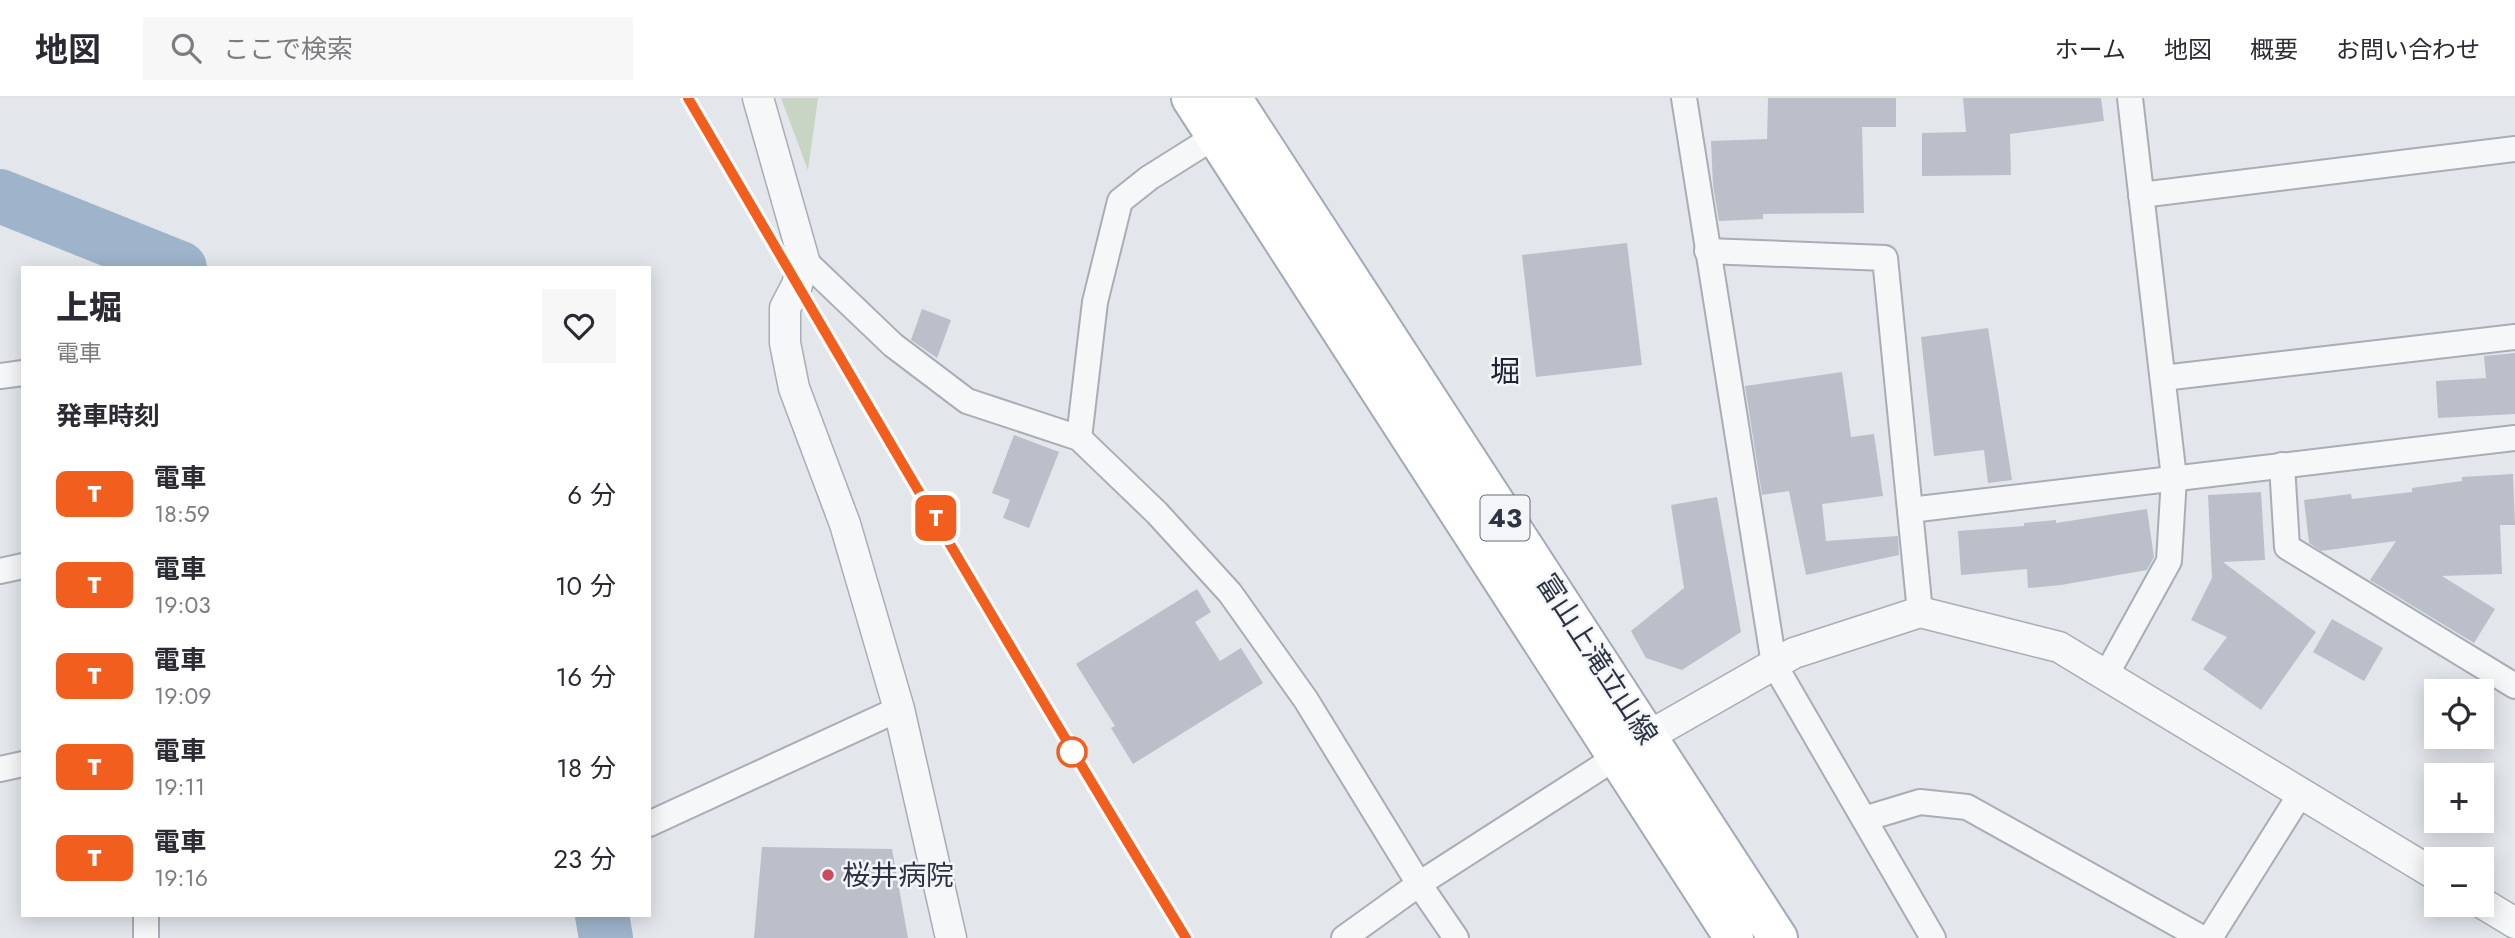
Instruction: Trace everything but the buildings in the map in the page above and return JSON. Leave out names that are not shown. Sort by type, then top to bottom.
[{"type":"main road","name":"富山上滝立山線","points":[[1191,98],[1231,117],[1632,747],[1734,938]]},
{"type":"main road","name":"富山上滝立山線","points":[[1632,747],[1778,938]]},
{"type":"street","points":[[758,98],[804,260],[892,345],[967,401],[1079,438],[1157,513],[1230,593],[1306,700],[1419,884],[1456,938]]},
{"type":"street","points":[[1684,98],[1774,664],[1933,938]]},
{"type":"street","points":[[2106,675],[2169,561],[2174,478],[2130,98]]},
{"type":"street","points":[[1079,438],[1095,302],[1120,201],[1231,117]]},
{"type":"street","points":[[2141,195],[2515,149]]},
{"type":"street","points":[[1707,251],[1885,258],[1920,612]]},
{"type":"street","points":[[804,260],[797,285],[785,308],[785,343],[794,388],[845,524],[899,709],[951,938]]},
{"type":"street","points":[[2163,378],[2515,337]]},
{"type":"street","points":[[0,376],[21,373]]},
{"type":"street","points":[[1910,510],[2515,438]]},
{"type":"street","points":[[2282,466],[2287,547],[2515,686]]},
{"type":"street","points":[[0,571],[21,566]]},
{"type":"street","points":[[1345,938],[1419,884],[1632,747],[1774,664],[1794,653],[1920,612],[2059,647],[2424,869]]},
{"type":"street","points":[[651,823],[899,709]]},
{"type":"street","points":[[0,769],[21,764]]},
{"type":"street","points":[[2210,938],[2301,793]]},
{"type":"street","points":[[1864,819],[1920,802],[1967,807],[2202,938]]},
{"type":"street","points":[[2494,910],[2515,923]]},
{"type":"street","points":[[146,917],[146,938]]},
{"type":"green space","points":[[781,98],[818,98],[808,170]]},
{"type":"waterway","points":[[0,196],[175,266]]},
{"type":"waterway","points":[[602,917],[606,938]]},
{"type":"railway","points":[[688,98],[997,624],[1186,938]]},
{"type":"train","name":"T","points":[[688,98],[951,544],[1014,656],[1186,938]]},
{"type":"place","name":"桜井病院","points":[[828,875]]},
{"type":"district","name":"堀","points":[[1505,371]]}]
